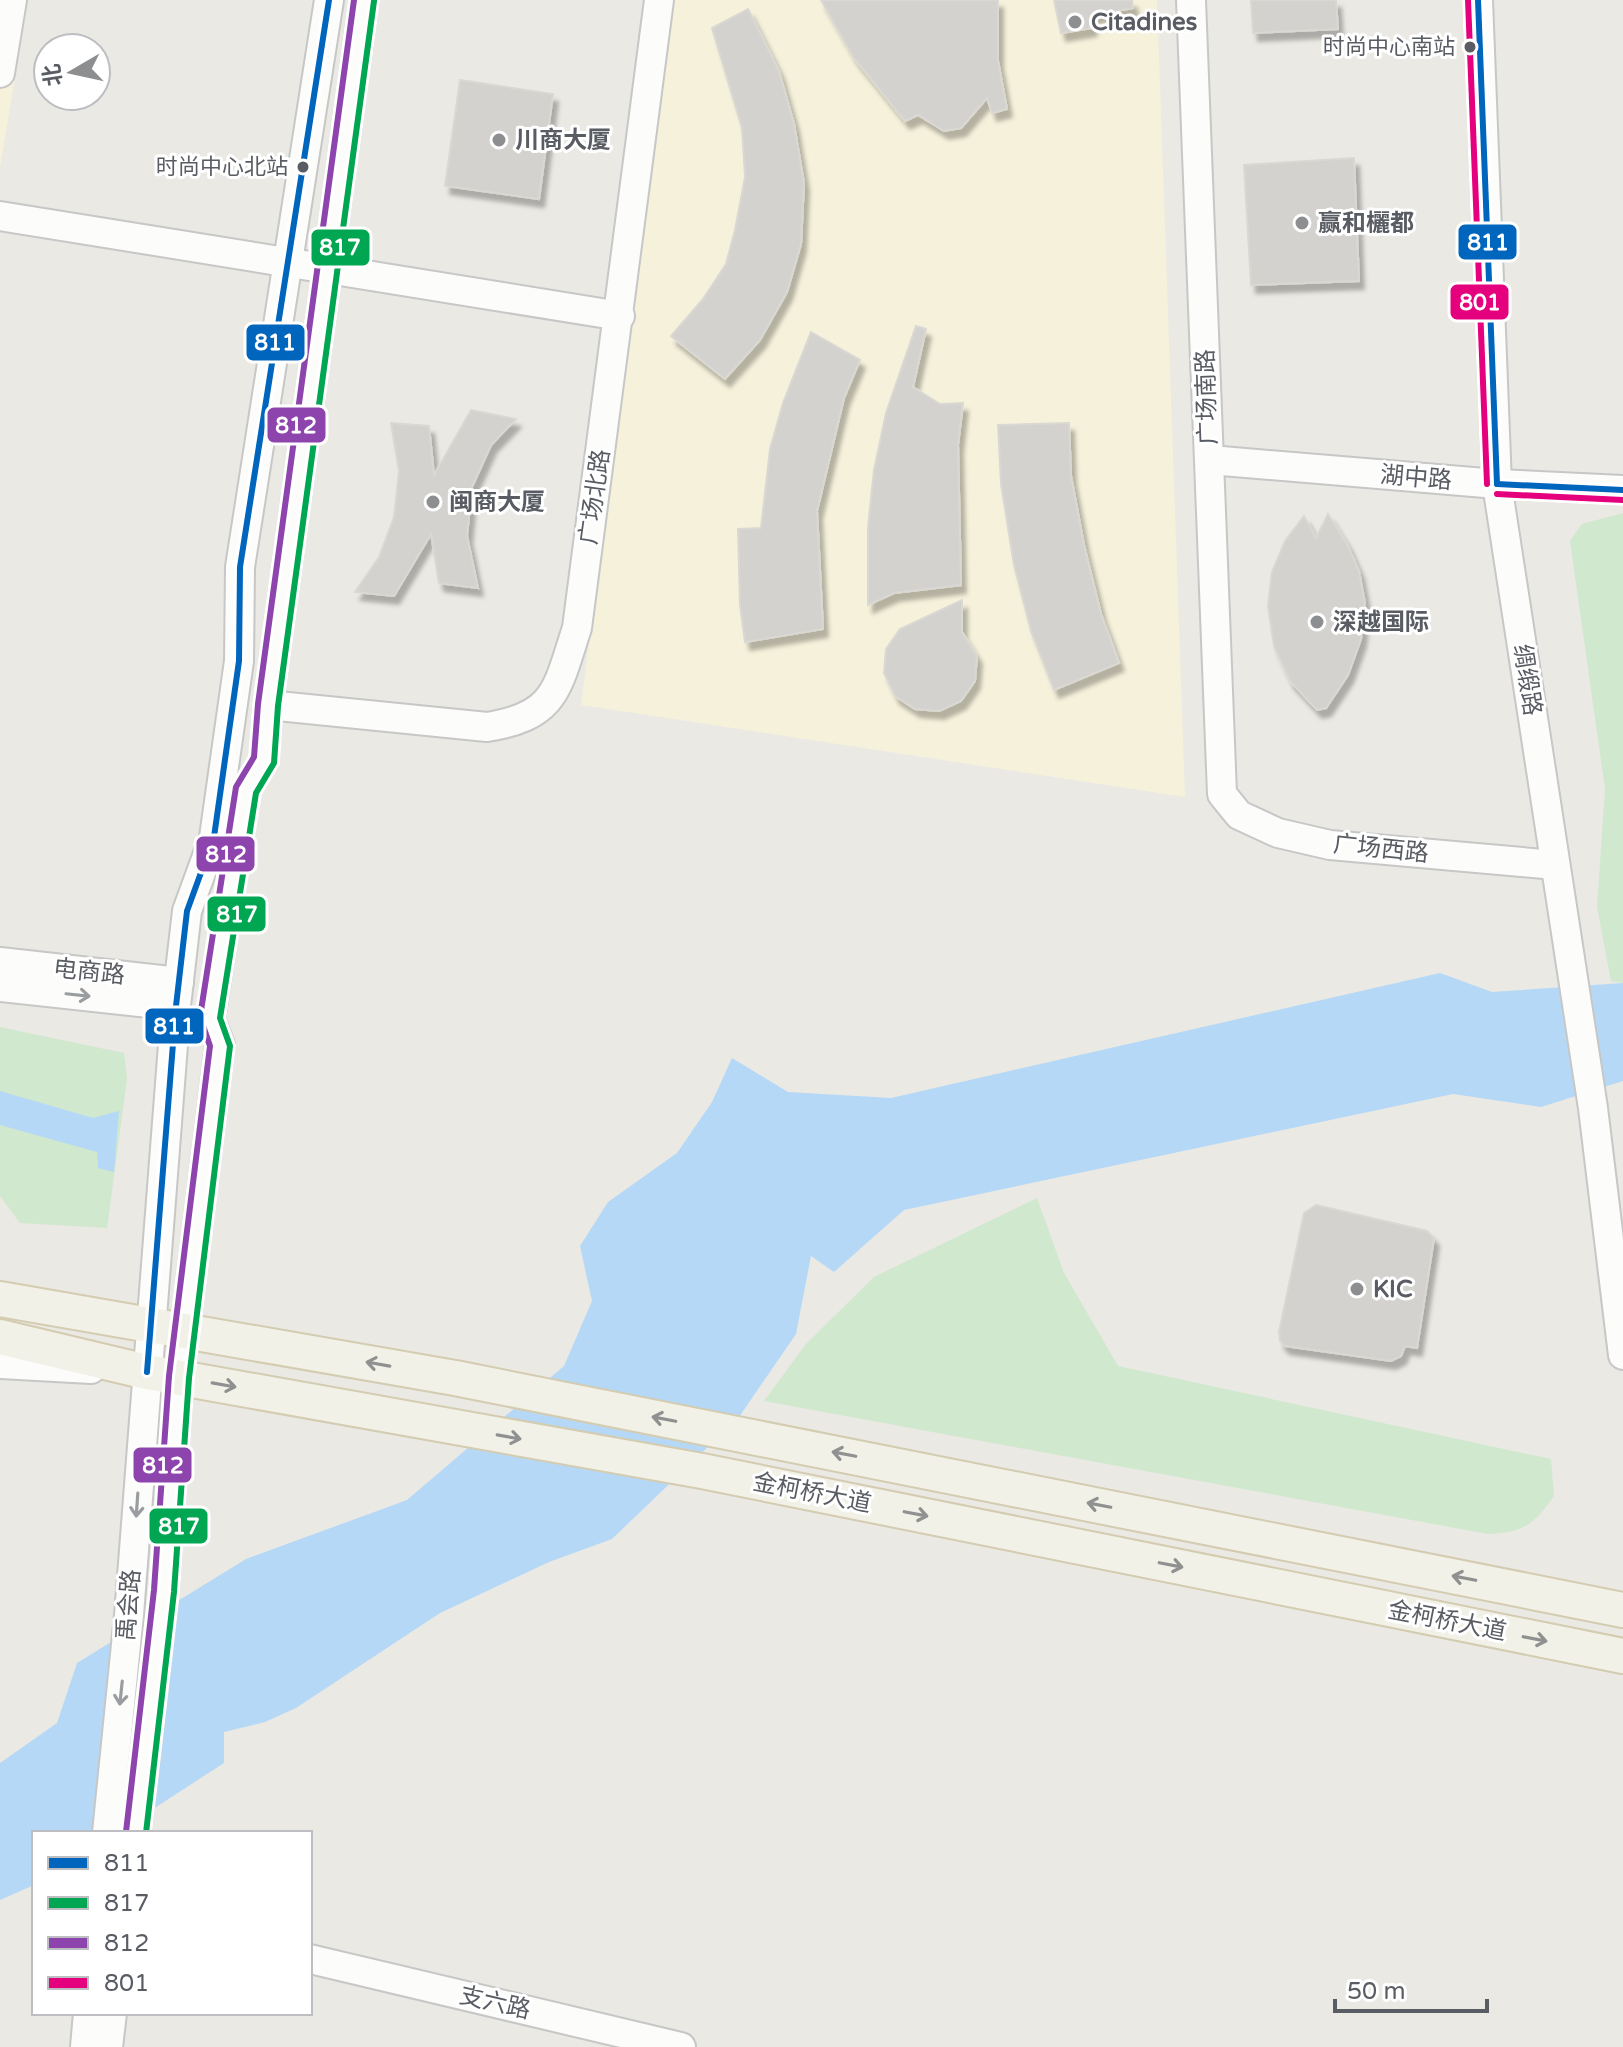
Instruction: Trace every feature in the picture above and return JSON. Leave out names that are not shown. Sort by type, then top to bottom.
[{"type":"main road","name":"金柯桥大道","points":[[0,1299],[455,1378],[1623,1610]]},
{"type":"main road","name":"金柯桥大道","points":[[0,1337],[163,1375],[702,1471],[1623,1656]]},
{"type":"street","points":[[0,73],[12,0]]},
{"type":"street","name":"禹会路","points":[[107,1831],[129,1615],[168,1326],[177,994],[187,911],[214,837],[239,661],[240,567],[329,0]]},
{"type":"street","name":"禹会路","points":[[168,1326],[220,1045],[210,1019],[246,789],[264,760],[268,705],[330,271],[364,0]]},
{"type":"street","name":"广场北路","points":[[268,705],[487,727],[517,722],[543,709],[559,685],[577,628],[659,0]]},
{"type":"street","name":"广场南路","points":[[1191,0],[1222,794]]},
{"type":"street","name":"绸缎路","points":[[1478,0],[1497,484],[1593,1108],[1623,1355]]},
{"type":"street","points":[[0,216],[620,316]]},
{"type":"street","name":"湖中路","points":[[1210,460],[1497,484],[1621,490]]},
{"type":"street","name":"广场西路","points":[[1222,794],[1239,815],[1278,833],[1330,845],[1555,865]]},
{"type":"street","name":"电商路","points":[[0,962],[177,994]]},
{"type":"street","name":"电商路","points":[[0,987],[177,994]]},
{"type":"street","points":[[0,1282],[168,1326]]},
{"type":"street","points":[[0,1364],[163,1375]]},
{"type":"street","name":"禹会路","points":[[136,1831],[164,1591],[163,1375]]},
{"type":"street","name":"支六路","points":[[312,1959],[681,2047]]},
{"type":"street","points":[[85,2047],[88,2015]]},
{"type":"street","points":[[108,2047],[112,2015]]},
{"type":"shaded area","points":[[0,0],[28,0],[0,168]]},
{"type":"shaded area","points":[[673,0],[1157,0],[1185,797],[581,705]]},
{"type":"green space","points":[[1623,513],[1623,983],[1611,981],[1597,907],[1605,789],[1570,541],[1582,524]]},
{"type":"green space","points":[[0,1027],[124,1053],[127,1079],[107,1228],[20,1223],[0,1196]]},
{"type":"green space","points":[[1037,1198],[1064,1273],[1118,1366],[1551,1459],[1554,1496],[1527,1525],[1488,1534],[764,1401],[806,1344],[874,1277]]},
{"type":"water","points":[[1440,973],[1492,992],[1623,983],[1623,1081],[1541,1107],[1453,1094],[904,1210],[834,1272],[811,1256],[796,1334],[739,1417],[612,1539],[549,1562],[440,1613],[296,1708],[265,1722],[224,1732],[224,1763],[119,1831],[32,1831],[32,1886],[0,1900],[0,1763],[57,1723],[77,1663],[246,1559],[407,1500],[564,1366],[592,1301],[580,1246],[608,1202],[677,1153],[712,1102],[732,1058],[788,1092],[891,1098]]},
{"type":"water","points":[[0,1091],[93,1118],[119,1111],[114,1172],[98,1168],[97,1152],[0,1125]]},
{"type":"building","points":[[821,0],[998,0],[998,61],[1007,109],[992,113],[987,98],[961,128],[944,131],[918,115],[905,121],[854,58]]},
{"type":"building","name":"Citadines","points":[[1054,0],[1132,0],[1133,8],[1090,16],[1092,28],[1061,33]]},
{"type":"building","points":[[1251,0],[1336,0],[1338,29],[1253,33]]},
{"type":"building","points":[[748,9],[779,71],[794,124],[804,183],[801,244],[787,292],[760,340],[725,379],[671,336],[703,299],[726,264],[735,230],[745,177],[742,128],[712,28]]},
{"type":"building","name":"川商大厦","points":[[460,80],[553,94],[539,199],[445,186]]},
{"type":"building","name":"赢和欐都","points":[[1354,158],[1359,281],[1251,285],[1244,165]]},
{"type":"building","points":[[916,326],[926,329],[913,387],[940,404],[963,403],[958,445],[961,585],[894,593],[868,605],[868,527],[874,470],[886,413]]},
{"type":"building","points":[[811,332],[860,360],[844,398],[817,511],[823,629],[745,642],[740,605],[738,529],[761,528],[770,449],[783,403]]},
{"type":"building","name":"闽商大厦","points":[[471,410],[516,419],[491,445],[472,487],[467,536],[478,588],[439,583],[431,534],[394,596],[355,592],[379,557],[394,517],[399,471],[391,423],[429,426],[434,475]]},
{"type":"building","points":[[1069,423],[1071,476],[1084,545],[1101,614],[1119,663],[1054,690],[1031,631],[1014,565],[1001,484],[998,425]]},
{"type":"building","name":"深越国际","points":[[1328,514],[1359,571],[1365,603],[1361,639],[1348,675],[1326,708],[1317,710],[1290,681],[1274,646],[1268,606],[1272,572],[1285,541],[1304,516],[1316,538]]},
{"type":"building","points":[[962,600],[962,632],[977,656],[975,681],[961,701],[939,711],[915,709],[895,696],[884,673],[886,649],[900,629]]},
{"type":"building","name":"KIC","points":[[1316,1205],[1427,1231],[1434,1238],[1417,1348],[1405,1346],[1401,1356],[1391,1361],[1285,1346],[1280,1341],[1279,1332],[1304,1213]]},
{"type":"transit line","name":"811","points":[[147,1372],[176,1006],[187,911],[214,837],[239,661],[240,567],[329,0]]},
{"type":"transit line","name":"812","points":[[126,1831],[154,1590],[169,1376],[210,1046],[200,1017],[236,787],[254,757],[258,704],[354,0]]},
{"type":"transit line","name":"801","points":[[1468,0],[1487,484]]},
{"type":"transit line","name":"811","points":[[1478,0],[1497,484]]},
{"type":"transit line","name":"817","points":[[146,1831],[174,1592],[189,1378],[230,1046],[220,1018],[256,793],[274,763],[278,706],[374,1]]},
{"type":"transit line","name":"811","points":[[1497,484],[1623,490]]},
{"type":"transit line","name":"801","points":[[1497,494],[1623,500]]},
{"type":"place","name":"Citadines","points":[[1075,22]]},
{"type":"place","name":"时尚中心南站","points":[[1470,47]]},
{"type":"place","name":"川商大厦","points":[[499,140]]},
{"type":"place","name":"时尚中心北站","points":[[303,167]]},
{"type":"place","name":"赢和欐都","points":[[1302,223]]},
{"type":"place","name":"闽商大厦","points":[[433,502]]},
{"type":"place","name":"深越国际","points":[[1317,622]]},
{"type":"place","name":"KIC","points":[[1357,1289]]}]
